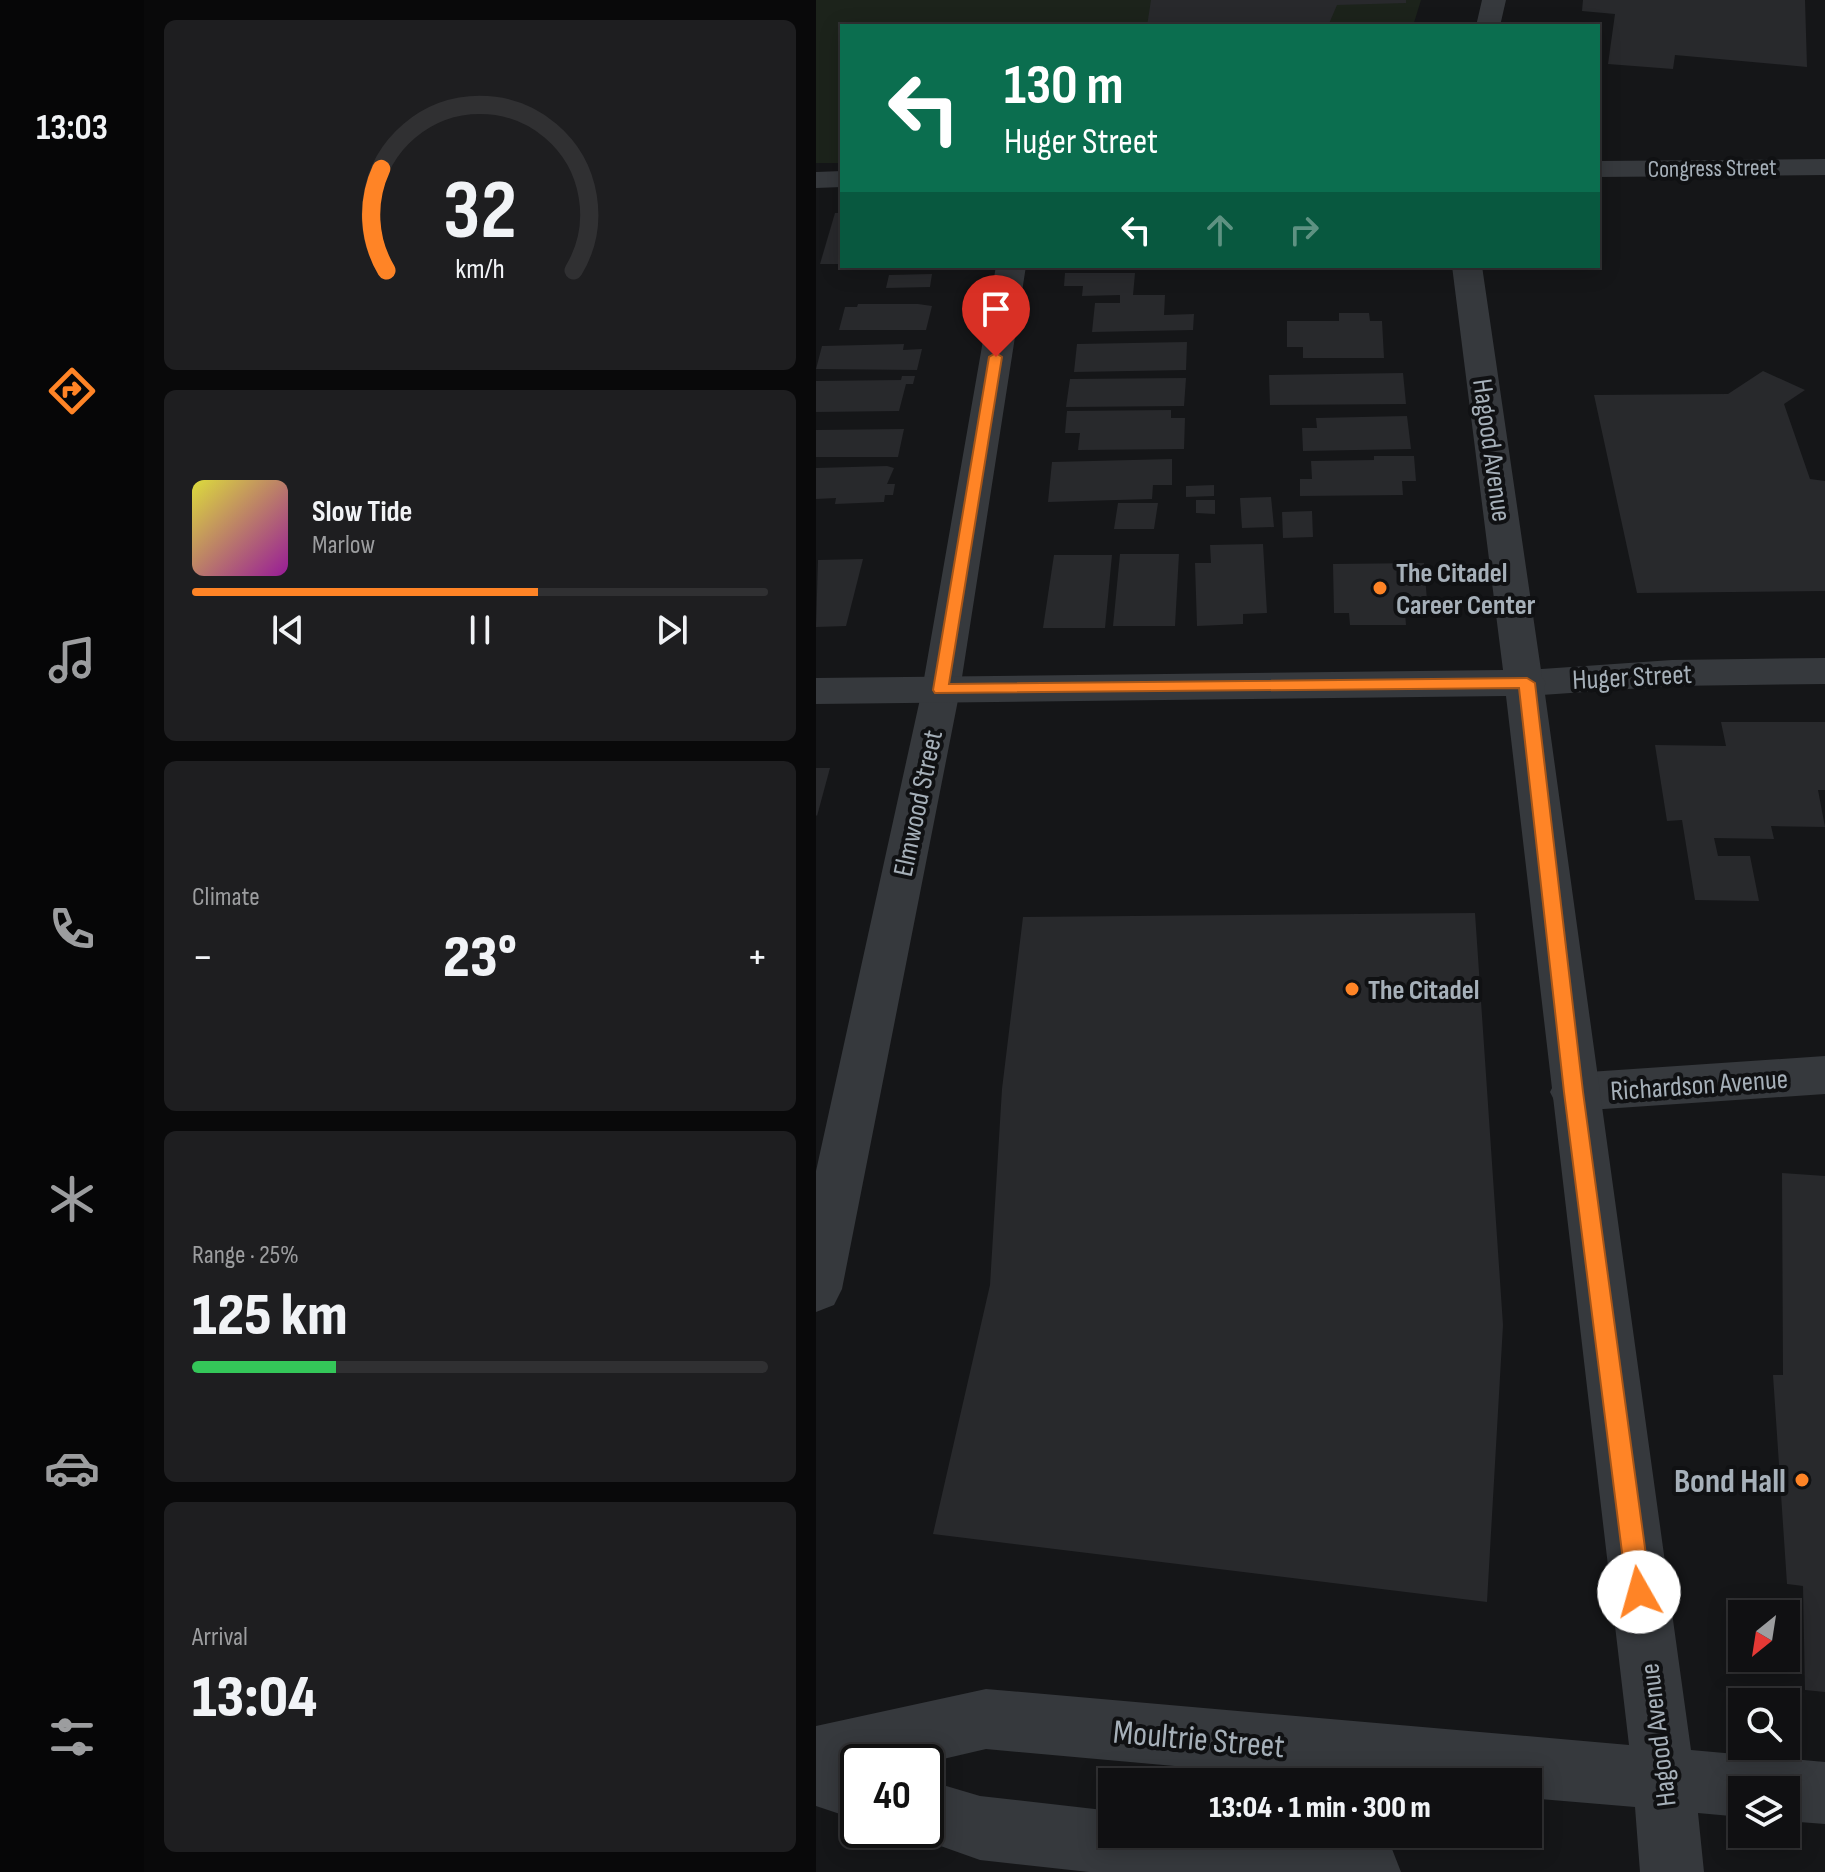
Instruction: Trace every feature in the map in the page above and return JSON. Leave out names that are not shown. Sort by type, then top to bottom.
[{"type":"street","points":[[1488,24],[1494,0]]},
{"type":"street","name":"Congress Street","points":[[1600,169],[1825,167]]},
{"type":"street","points":[[816,180],[840,179]]},
{"type":"street","name":"Elmwood Street","points":[[816,1289],[941,690],[1011,268]]},
{"type":"street","name":"Hagood Avenue","points":[[1467,268],[1527,683],[1574,1092],[1664,1779],[1672,1872]]},
{"type":"street","name":"Huger Street","points":[[816,691],[1527,683],[1672,673],[1825,671]]},
{"type":"street","name":"Richardson Avenue","points":[[1574,1092],[1825,1075]]},
{"type":"street","name":"Moultrie Street","points":[[816,1757],[986,1719],[1825,1793]]},
{"type":"street","points":[[816,1775],[840,1783]]},
{"type":"street","points":[[944,1817],[980,1828],[1369,1872]]},
{"type":"shaded area","points":[[816,0],[1421,0],[1414,24],[840,24],[840,163],[816,163]]},
{"type":"building","points":[[1151,0],[1406,0],[1406,3],[1337,5],[1329,24],[1147,24]]},
{"type":"building","points":[[1583,0],[1805,0],[1807,67],[1675,55],[1673,69],[1608,64],[1615,14],[1582,11]]},
{"type":"building","points":[[835,213],[840,213],[840,264],[820,264]]},
{"type":"building","points":[[1065,273],[1135,273],[1133,295],[1165,295],[1164,315],[1194,314],[1193,330],[1092,332],[1095,303],[1120,303],[1120,295],[1082,296],[1083,286],[1064,286]]},
{"type":"building","points":[[932,274],[930,287],[886,288],[889,275]]},
{"type":"building","points":[[858,304],[932,306],[926,330],[839,330],[845,307],[857,307]]},
{"type":"building","points":[[1339,313],[1369,313],[1370,321],[1382,321],[1384,358],[1303,358],[1303,347],[1287,347],[1287,321],[1339,321]]},
{"type":"building","points":[[1187,342],[1186,370],[1074,372],[1077,344]]},
{"type":"building","points":[[904,344],[903,350],[922,349],[917,370],[816,369],[822,346]]},
{"type":"building","points":[[1763,371],[1805,390],[1784,404],[1810,479],[1825,481],[1825,591],[1637,593],[1594,395],[1728,394]]},
{"type":"building","points":[[1403,373],[1406,404],[1270,405],[1269,375]]},
{"type":"building","points":[[902,376],[915,376],[913,384],[906,384],[899,411],[816,412],[816,381],[901,380]]},
{"type":"building","points":[[1186,378],[1184,406],[1066,407],[1070,379]]},
{"type":"building","points":[[1171,410],[1171,418],[1185,418],[1184,449],[1078,450],[1080,433],[1065,433],[1067,411]]},
{"type":"building","points":[[1407,416],[1411,449],[1303,451],[1302,428],[1317,428],[1316,418]]},
{"type":"building","points":[[904,429],[898,457],[816,457],[816,430]]},
{"type":"building","points":[[1374,456],[1414,456],[1416,481],[1402,481],[1403,495],[1300,496],[1300,479],[1312,479],[1311,461],[1374,460]]},
{"type":"building","points":[[1172,459],[1172,485],[1153,485],[1152,499],[1048,502],[1052,462]]},
{"type":"building","points":[[816,468],[894,468],[887,484],[895,484],[893,495],[885,495],[884,502],[835,504],[836,498],[816,499]]},
{"type":"building","points":[[1214,485],[1214,496],[1186,497],[1186,486]]},
{"type":"building","points":[[1271,497],[1274,527],[1242,528],[1240,498]]},
{"type":"building","points":[[1196,500],[1215,500],[1215,514],[1196,513]]},
{"type":"building","points":[[1118,503],[1158,503],[1154,529],[1114,529]]},
{"type":"building","points":[[1312,511],[1313,537],[1283,538],[1282,512]]},
{"type":"building","points":[[1263,544],[1267,613],[1243,614],[1243,624],[1197,626],[1195,563],[1211,563],[1210,545]]},
{"type":"building","points":[[1120,554],[1179,554],[1175,626],[1113,626]]},
{"type":"building","points":[[1054,555],[1112,555],[1105,628],[1043,628]]},
{"type":"building","points":[[863,559],[846,626],[816,627],[818,560]]},
{"type":"building","name":"The Citadel Career Center","points":[[1424,563],[1428,613],[1405,613],[1406,625],[1350,625],[1349,613],[1334,613],[1333,564]]},
{"type":"building","points":[[1721,722],[1825,722],[1825,790],[1818,790],[1825,827],[1771,826],[1774,839],[1714,838],[1718,856],[1750,856],[1759,901],[1695,900],[1682,820],[1667,821],[1655,745],[1726,746]]},
{"type":"building","points":[[816,768],[830,768],[817,816],[816,815]]},
{"type":"building","points":[[1475,913],[1503,1325],[1487,1602],[933,1534],[990,1285],[1002,1089],[1023,917]]},
{"type":"building","name":"Bond Hall","points":[[1782,1173],[1825,1176],[1825,1692],[1805,1690],[1803,1586],[1787,1584],[1773,1375],[1783,1375]]},
{"type":"place","name":"The Citadel Career Center","points":[[1380,588]]},
{"type":"place","name":"The Citadel","points":[[1352,989]]},
{"type":"place","name":"Bond Hall","points":[[1802,1480]]},
{"type":"route","points":[[996,357],[941,690],[1527,683],[1574,1092],[1639,1592]]}]
